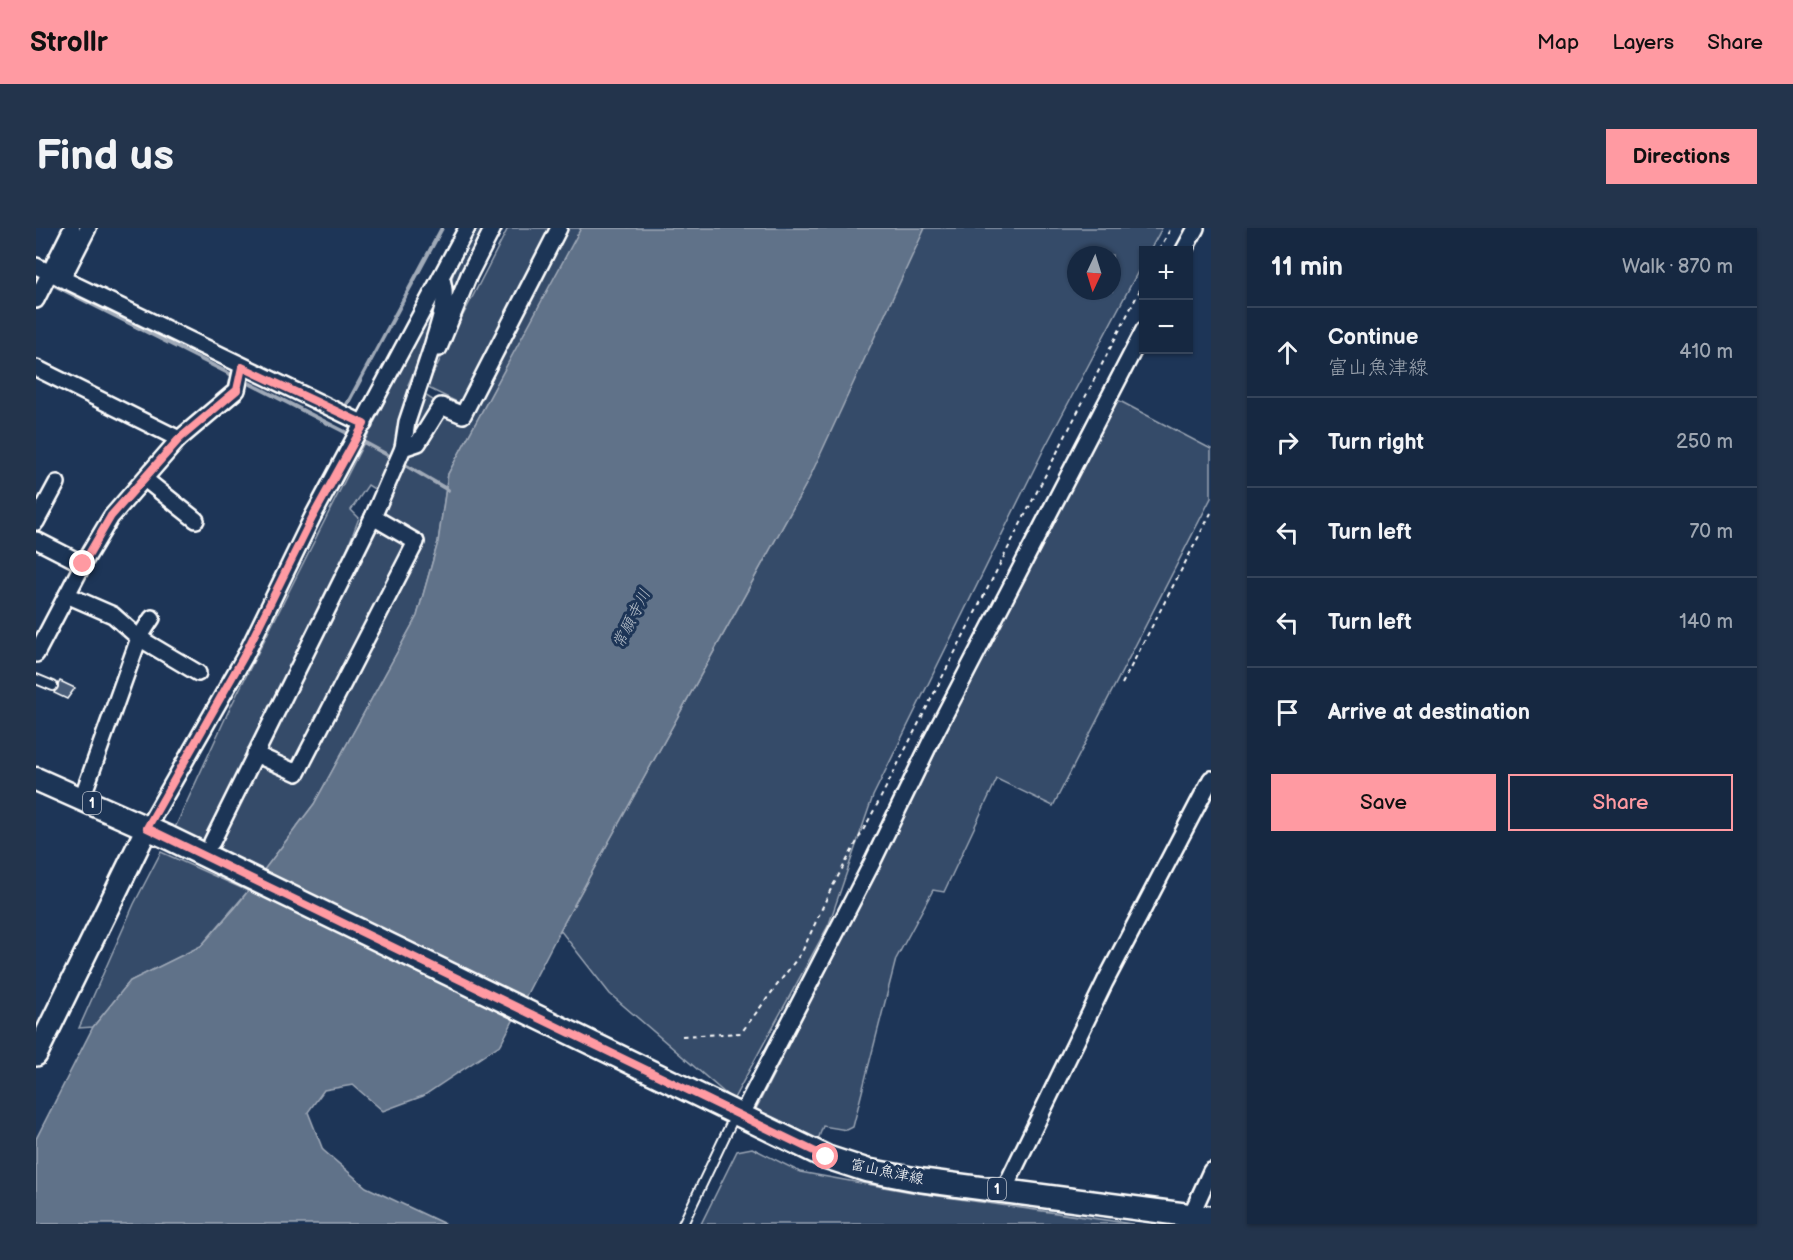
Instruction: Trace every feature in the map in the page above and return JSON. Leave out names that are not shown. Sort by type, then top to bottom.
[{"type":"main road","name":"富山魚津線","points":[[36,779],[157,833],[788,1141],[866,1170],[920,1180],[1201,1217]]},
{"type":"street","points":[[36,300],[72,228]]},
{"type":"street","points":[[49,273],[88,228]]},
{"type":"street","points":[[36,1055],[157,833],[312,518],[467,228]]},
{"type":"street","points":[[432,347],[439,348],[469,274],[494,228]]},
{"type":"street","points":[[403,448],[418,443],[441,406],[463,414],[559,228]]},
{"type":"street","points":[[1186,246],[1196,228]]},
{"type":"street","points":[[49,273],[364,424]]},
{"type":"street","points":[[212,842],[373,517],[403,448],[407,422],[432,347],[444,300],[445,288],[441,277]]},
{"type":"street","points":[[735,1115],[872,863],[931,741],[1139,338]]},
{"type":"street","points":[[36,654],[111,516],[146,480],[179,439],[237,390],[242,367]]},
{"type":"street","points":[[36,368],[179,439]]},
{"type":"street","points":[[146,480],[196,520]]},
{"type":"street","points":[[37,517],[57,483]]},
{"type":"street","points":[[255,754],[297,773],[416,543],[373,517]]},
{"type":"street","points":[[36,540],[83,564]]},
{"type":"street","points":[[67,595],[113,615],[140,638],[198,673]]},
{"type":"street","points":[[82,798],[140,638],[152,618]]},
{"type":"street","points":[[1004,1190],[1105,982],[1211,779]]},
{"type":"street","points":[[1201,1217],[1211,1171]]},
{"type":"lane","points":[[36,679],[53,686]]},
{"type":"lane","points":[[683,1224],[735,1115]]},
{"type":"path","points":[[1161,246],[1171,228]]},
{"type":"path","points":[[682,1036],[741,1034],[802,952],[830,891],[878,803],[1139,290]]},
{"type":"path","points":[[1122,684],[1211,513]]},
{"type":"shaded area","points":[[475,228],[489,228],[441,328],[454,270]]},
{"type":"shaded area","points":[[508,228],[553,228],[461,404],[426,387]]},
{"type":"shaded area","points":[[565,228],[582,228],[448,474],[438,542],[417,616],[314,804],[261,874],[218,851],[258,762],[300,779],[424,537],[381,513],[387,497],[368,485],[351,510],[359,518],[333,586],[202,844],[174,830],[229,710],[438,296],[430,334],[408,385],[464,419]]},
{"type":"shaded area","points":[[924,228],[1162,228],[1152,246],[1139,246],[1139,270],[1044,449],[873,796],[829,924],[733,1100],[610,994],[560,930],[805,486]]},
{"type":"shaded area","points":[[1114,398],[1211,449],[1211,498],[1053,806],[997,779],[944,892],[933,890],[896,959],[853,1127],[847,1130],[823,1126],[816,1145],[753,1115]]},
{"type":"shaded area","points":[[375,529],[409,547],[297,767],[261,751]]},
{"type":"shaded area","points":[[161,852],[248,891],[201,946],[130,981],[93,1027],[79,1028],[134,904]]},
{"type":"shaded area","points":[[752,1148],[800,1172],[911,1192],[1133,1224],[701,1224],[737,1151]]},
{"type":"water","name":"常願寺川","points":[[581,228],[925,228],[809,479],[560,930],[501,1044],[423,1096],[383,1111],[353,1085],[324,1090],[308,1112],[323,1150],[366,1187],[445,1224],[36,1224],[36,1139],[93,1027],[130,981],[201,946],[235,908],[314,804],[417,616],[438,542],[448,474]]},
{"type":"building","points":[[60,681],[75,688],[67,699],[54,693]]},
{"type":"waterway","points":[[344,410],[442,228]]},
{"type":"waterway","points":[[50,283],[236,377]]},
{"type":"waterway","points":[[243,380],[351,435]]},
{"type":"waterway","points":[[358,439],[393,458]]},
{"type":"waterway","points":[[400,462],[448,490]]},
{"type":"route","points":[[83,564],[111,516],[146,480],[179,439],[237,390],[242,367],[364,424],[312,518],[244,656],[147,828],[761,1128],[826,1157]]}]
